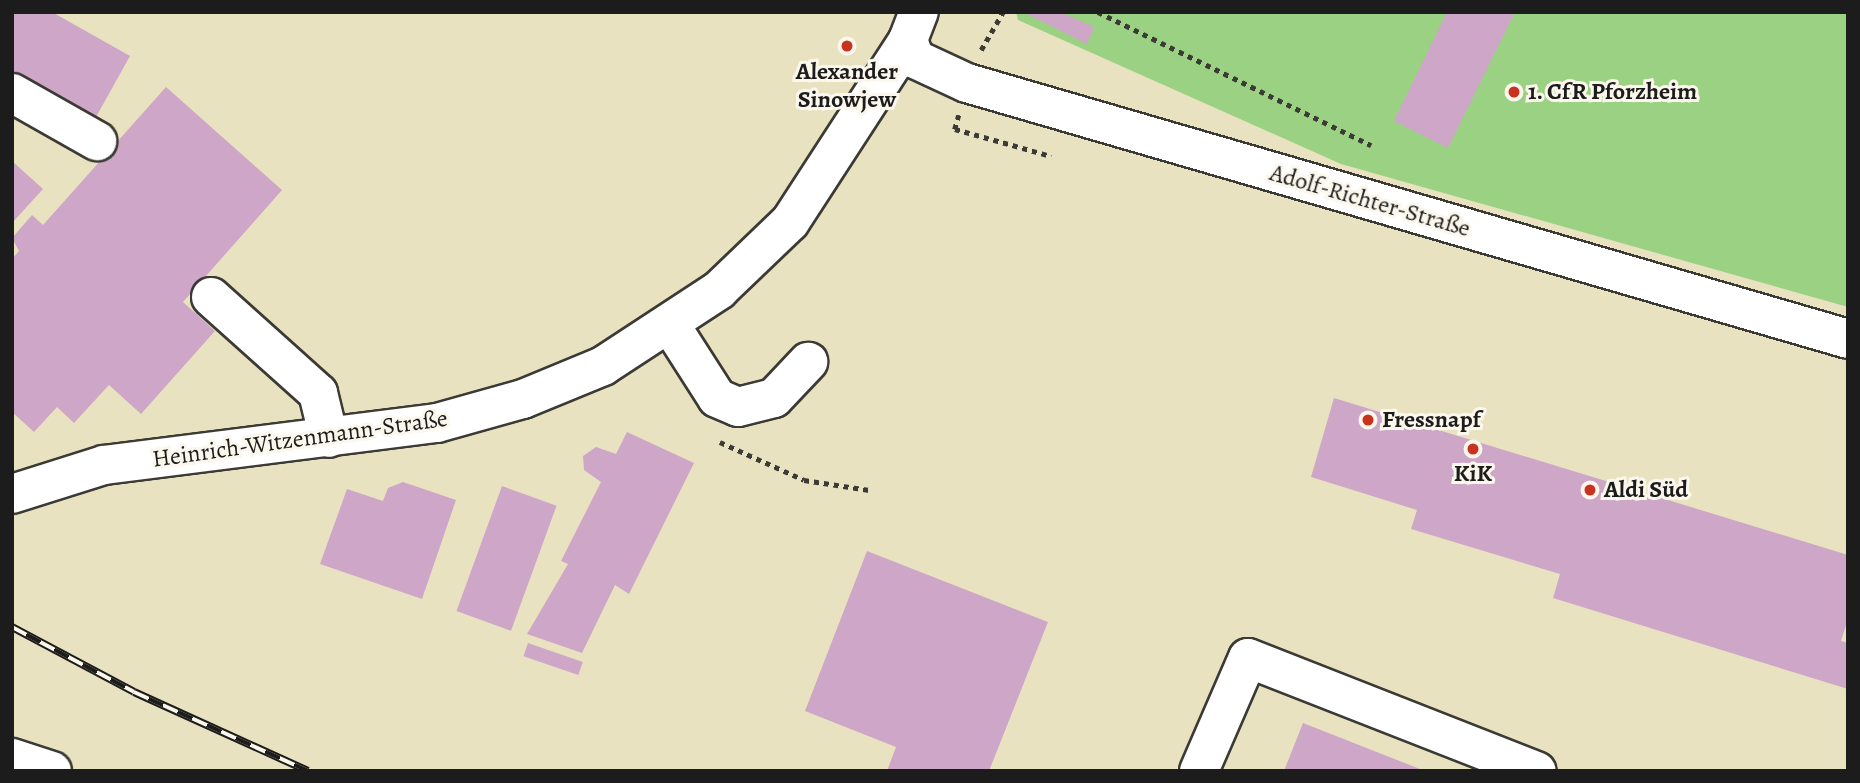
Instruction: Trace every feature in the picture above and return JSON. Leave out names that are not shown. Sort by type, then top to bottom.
[{"type":"street","name":"Heinrich-Witzenmann-Straße","points":[[12,494],[104,465],[437,423],[523,399],[603,366],[671,326],[790,222],[914,20]]},
{"type":"street","name":"Adolf-Richter-Straße","points":[[914,20],[915,59],[967,83],[1848,339]]},
{"type":"street","points":[[12,93],[97,141]]},
{"type":"street","points":[[211,297],[318,393],[329,438]]},
{"type":"street","points":[[671,326],[717,398],[738,407],[774,398],[808,362]]},
{"type":"street","points":[[1199,771],[1248,659],[1537,771]]},
{"type":"street","points":[[12,758],[52,771]]},
{"type":"path","points":[[1098,12],[1371,145]]},
{"type":"path","points":[[956,129],[1051,156]]},
{"type":"path","points":[[720,442],[804,480],[869,490]]},
{"type":"green space","name":"1. CfR Pforzheim","points":[[1016,12],[1848,12],[1848,307],[1341,164],[1018,20]]},
{"type":"building","points":[[12,12],[52,12],[130,56],[96,117],[12,70]]},
{"type":"building","points":[[1023,12],[1060,12],[1094,27],[1087,44]]},
{"type":"building","points":[[1447,12],[1515,12],[1448,148],[1394,121]]},
{"type":"building","points":[[166,87],[282,190],[183,302],[215,331],[141,414],[109,385],[74,423],[57,407],[34,432],[12,412],[12,259],[19,251],[12,238],[32,215],[43,225]]},
{"type":"building","points":[[12,161],[43,189],[12,223]]},
{"type":"building","points":[[1334,398],[1848,555],[1848,619],[1841,641],[1848,643],[1848,689],[1553,598],[1560,574],[1411,529],[1417,510],[1311,477]]},
{"type":"building","points":[[627,432],[694,463],[629,594],[615,585],[582,653],[527,634],[568,564],[561,561],[601,482],[584,470],[583,456],[596,447],[616,454]]},
{"type":"building","points":[[403,482],[456,500],[422,599],[320,564],[347,489],[383,501],[388,488]]},
{"type":"building","points":[[502,486],[557,506],[511,631],[457,611]]},
{"type":"building","points":[[867,551],[1048,622],[989,771],[887,771],[896,747],[805,711]]},
{"type":"building","points":[[528,643],[583,662],[578,675],[523,656]]},
{"type":"building","points":[[1303,723],[1425,771],[1284,771]]},
{"type":"railway","points":[[12,627],[134,692],[308,771]]},
{"type":"place","name":"Alexander Sinowjew","points":[[847,46]]},
{"type":"place","name":"1. CfR Pforzheim","points":[[1514,92]]},
{"type":"place","name":"Fressnapf","points":[[1368,420]]},
{"type":"place","name":"KiK","points":[[1473,449]]},
{"type":"place","name":"Aldi Süd","points":[[1590,490]]}]
